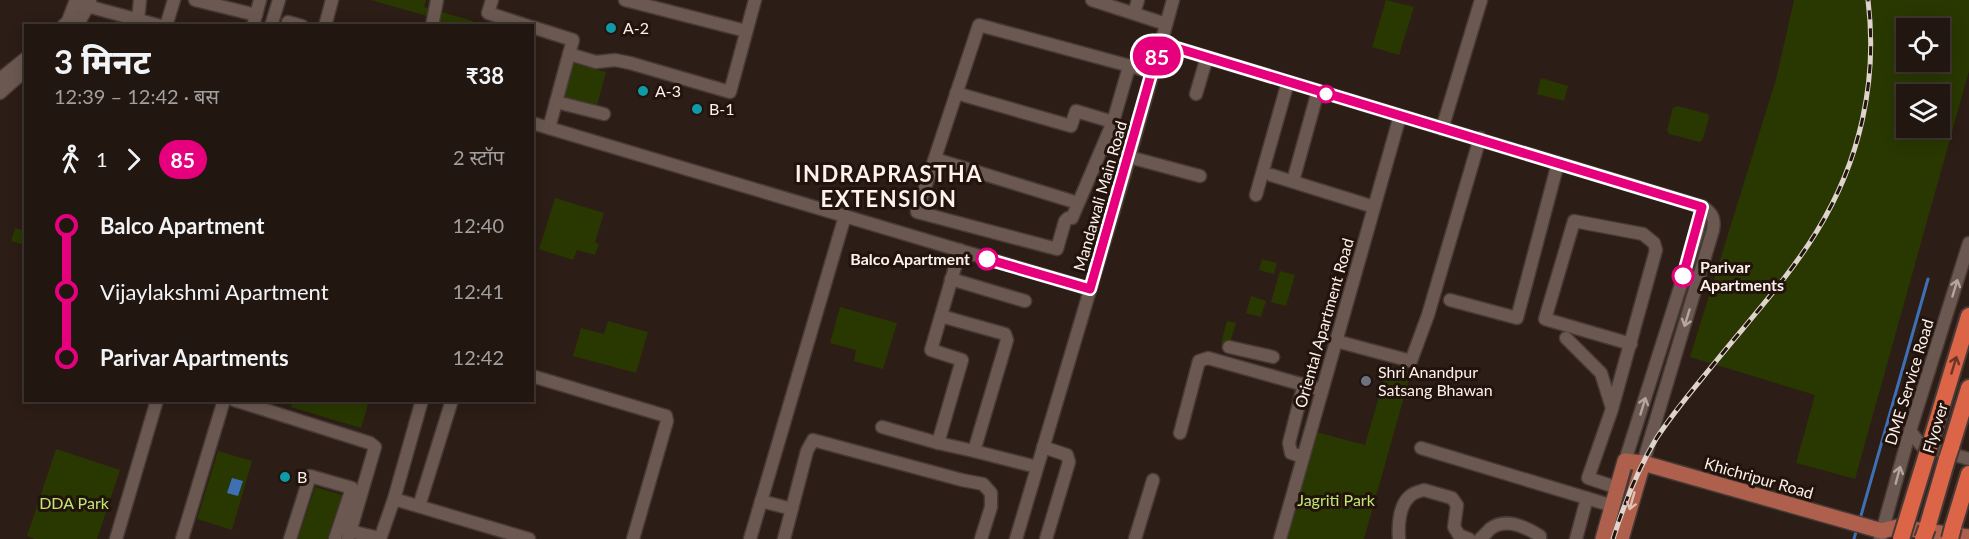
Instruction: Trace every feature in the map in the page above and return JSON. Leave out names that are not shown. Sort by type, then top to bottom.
[{"type":"highway","name":"Flyover","points":[[1901,539],[1969,316]]},
{"type":"highway","points":[[1925,534],[1969,388]]},
{"type":"highway","points":[[1951,533],[1969,474]]},
{"type":"main road","name":"Khichripur Road","points":[[1625,462],[1643,463],[1858,524],[1883,536],[1897,527],[1969,537]]},
{"type":"main road","points":[[1603,539],[1625,462]]},
{"type":"main road","points":[[1621,539],[1643,463]]},
{"type":"street","points":[[138,20],[140,0]]},
{"type":"street","points":[[167,24],[174,0]]},
{"type":"street","points":[[195,0],[255,20],[260,0]]},
{"type":"street","points":[[272,24],[279,0]]},
{"type":"street","points":[[326,24],[332,0]]},
{"type":"street","points":[[432,24],[437,0]]},
{"type":"street","points":[[492,0],[488,13],[522,24]]},
{"type":"street","points":[[625,0],[746,31]]},
{"type":"street","points":[[569,54],[596,62],[615,60],[630,63],[730,92],[755,0]]},
{"type":"street","points":[[1092,0],[1166,24]]},
{"type":"street","points":[[1134,14],[1138,0]]},
{"type":"street","name":"Mandawali Main Road","points":[[1016,539],[1173,0]]},
{"type":"street","points":[[1442,129],[1481,0]]},
{"type":"street","points":[[65,24],[76,2],[89,3],[153,24]]},
{"type":"street","points":[[78,24],[89,3]]},
{"type":"street","points":[[288,22],[295,24]]},
{"type":"street","points":[[1129,67],[1113,123],[1072,218],[1065,221],[1057,249],[917,212],[979,25],[1152,72]]},
{"type":"street","points":[[534,28],[573,40],[549,128]]},
{"type":"street","points":[[1160,43],[1702,207],[1713,216],[1713,231],[1643,463]]},
{"type":"street","points":[[1196,94],[1207,57]]},
{"type":"street","points":[[0,79],[24,60]]},
{"type":"street","points":[[0,93],[24,72]]},
{"type":"street","points":[[1256,195],[1288,82]]},
{"type":"street","points":[[1293,181],[1318,91]]},
{"type":"street","points":[[956,93],[1071,126],[1076,111],[1113,123]]},
{"type":"street","points":[[556,102],[604,114]]},
{"type":"street","name":"Oriental Apartment Road","points":[[1280,539],[1400,116]]},
{"type":"street","points":[[534,124],[1090,289]]},
{"type":"street","points":[[1336,341],[1411,361],[1428,315],[1480,138]]},
{"type":"street","points":[[1129,157],[1200,176]]},
{"type":"street","points":[[935,159],[1078,202]]},
{"type":"street","points":[[1450,300],[1517,318],[1558,163]]},
{"type":"street","points":[[1271,175],[1374,207]]},
{"type":"street","points":[[1625,462],[1693,245],[1702,207]]},
{"type":"street","points":[[750,539],[845,216]]},
{"type":"street","points":[[1618,488],[1588,478],[1612,409],[1631,344],[1651,274],[1656,250],[1654,243],[1643,234],[1574,221],[1545,319],[1631,344]]},
{"type":"street","name":"DME Service Road","points":[[1883,536],[1910,431],[1969,243]]},
{"type":"street","points":[[938,443],[962,360],[931,350],[960,250]]},
{"type":"street","points":[[951,279],[1025,301]]},
{"type":"street","points":[[941,316],[1005,334],[1007,340],[974,451]]},
{"type":"street","points":[[1566,338],[1601,373],[1612,409]]},
{"type":"street","points":[[1229,347],[1273,357]]},
{"type":"street","points":[[1180,433],[1199,361],[1208,358],[1322,390]]},
{"type":"street","points":[[534,377],[666,416],[667,421],[633,539]]},
{"type":"street","points":[[1303,457],[1291,453],[1289,443],[1304,384]]},
{"type":"street","points":[[116,539],[157,402]]},
{"type":"street","points":[[182,539],[223,402]]},
{"type":"street","points":[[240,402],[370,443],[375,447],[346,531],[335,539]]},
{"type":"street","points":[[346,531],[380,539],[394,499],[421,402]]},
{"type":"street","points":[[419,506],[451,402]]},
{"type":"street","points":[[882,427],[1037,467]]},
{"type":"street","points":[[1910,431],[1922,445],[1969,459]]},
{"type":"street","points":[[784,539],[807,451],[813,440],[983,484],[991,494],[991,507],[981,539]]},
{"type":"street","points":[[1043,447],[1067,455],[1069,462],[1046,539]]},
{"type":"street","points":[[1421,448],[1613,506]]},
{"type":"street","points":[[290,539],[310,476],[352,488],[346,531]]},
{"type":"street","points":[[1135,539],[1153,480]]},
{"type":"street","points":[[1399,539],[1398,529],[1403,508],[1410,496],[1424,490],[1452,498],[1457,505],[1454,526],[1459,535],[1469,539]]},
{"type":"street","points":[[1576,539],[1587,498]]},
{"type":"street","points":[[394,499],[529,539]]},
{"type":"street","points":[[761,501],[792,509]]},
{"type":"street","points":[[1480,539],[1491,528],[1507,524],[1526,527],[1540,536],[1540,539]]},
{"type":"green space","points":[[371,0],[426,0],[424,7],[473,21],[472,24],[425,24],[427,16]]},
{"type":"green space","points":[[1386,0],[1414,7],[1399,55],[1372,47]]},
{"type":"green space","points":[[1794,0],[1969,0],[1969,71],[1855,479],[1796,463],[1815,395],[1690,357],[1776,79]]},
{"type":"green space","points":[[571,63],[606,72],[597,106],[562,97]]},
{"type":"green space","points":[[1541,78],[1568,86],[1564,101],[1537,94]]},
{"type":"green space","points":[[1678,106],[1708,114],[1703,139],[1700,142],[1669,134],[1667,130],[1673,108]]},
{"type":"green space","points":[[555,198],[604,213],[595,242],[599,244],[595,255],[577,250],[573,260],[539,249]]},
{"type":"green space","points":[[15,228],[24,231],[24,245],[11,241]]},
{"type":"green space","points":[[1262,259],[1277,263],[1274,274],[1259,270]]},
{"type":"green space","points":[[1280,271],[1295,275],[1286,306],[1271,302]]},
{"type":"green space","points":[[1251,296],[1266,301],[1261,317],[1246,313]]},
{"type":"green space","points":[[840,307],[897,323],[883,369],[854,361],[856,350],[830,343]]},
{"type":"green space","points":[[608,321],[648,332],[636,373],[573,356],[581,328],[604,334]]},
{"type":"green space","points":[[1227,321],[1236,323],[1229,346],[1221,343]]},
{"type":"green space","name":"Jagriti Park","points":[[1388,365],[1411,372],[1364,539],[1286,539],[1316,432],[1365,445]]},
{"type":"green space","points":[[292,402],[369,402],[361,428],[291,407]]},
{"type":"green space","name":"DDA Park","points":[[56,449],[120,470],[97,539],[35,539],[27,536]]},
{"type":"green space","points":[[218,451],[252,461],[232,530],[197,519]]},
{"type":"green space","points":[[315,487],[342,495],[327,539],[298,539]]},
{"type":"water","points":[[232,478],[243,481],[238,496],[227,493]]},
{"type":"waterway","points":[[1860,519],[1928,279]]},
{"type":"waterway","points":[[1854,539],[1857,528]]},
{"type":"railway","points":[[1613,539],[1631,488],[1656,439],[1685,399],[1794,265],[1817,231],[1845,177],[1855,149],[1868,90],[1870,60],[1868,0]]},
{"type":"bus line","name":"85","points":[[987,259],[1090,289],[1160,43],[1702,207],[1683,276]]},
{"type":"place","name":"A-2","points":[[611,28]]},
{"type":"place","name":"A-3","points":[[643,91]]},
{"type":"place","name":"B-1","points":[[697,109]]},
{"type":"place","name":"Balco Apartment","points":[[987,259]]},
{"type":"place","name":"Parivar Apartments","points":[[1683,276]]},
{"type":"place","name":"Shri Anandpur Satsang Bhawan","points":[[1366,381]]},
{"type":"place","name":"B","points":[[285,477]]},
{"type":"district","name":"INDRAPRASTHA EXTENSION","points":[[889,186]]}]
